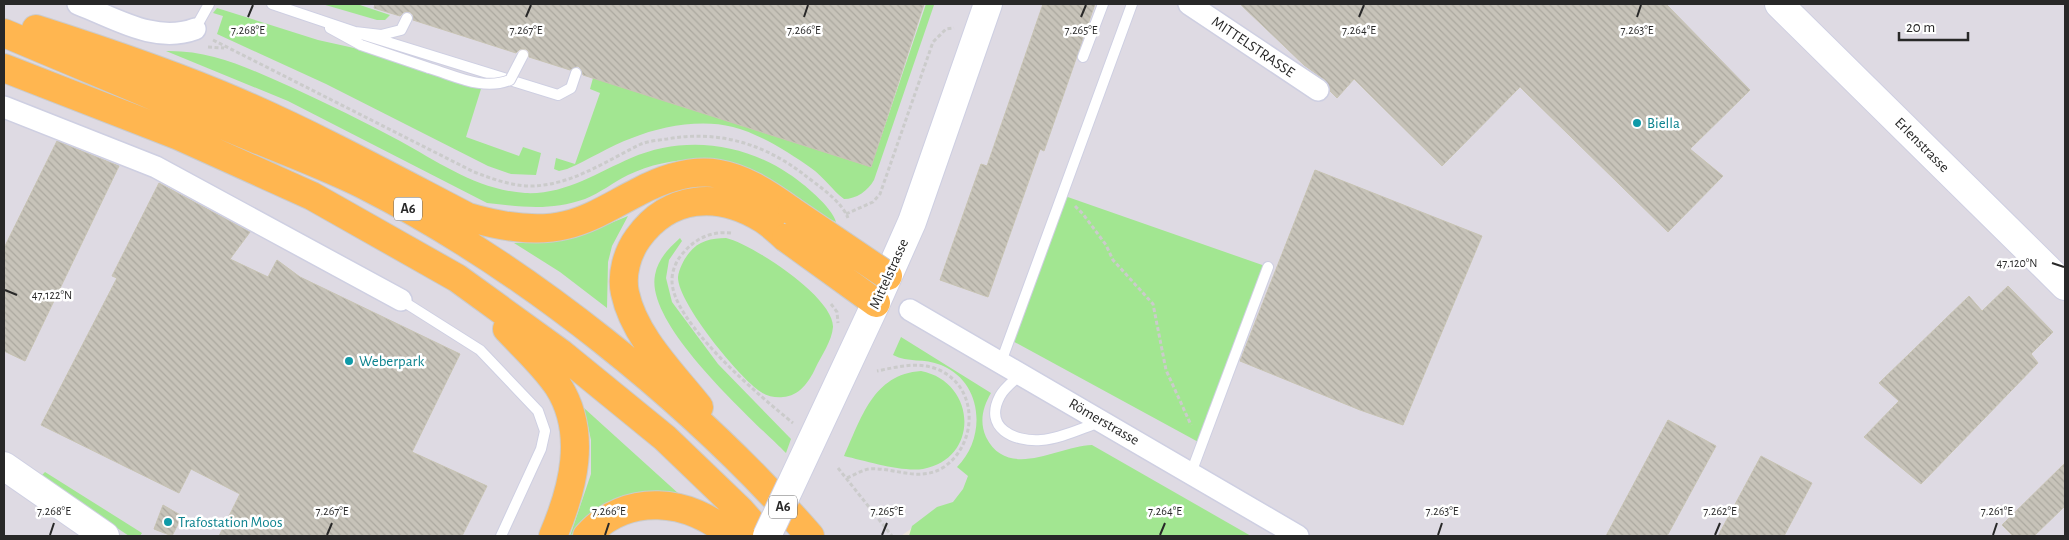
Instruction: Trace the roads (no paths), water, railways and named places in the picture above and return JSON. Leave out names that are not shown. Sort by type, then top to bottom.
[{"type":"highway","points":[[4,20],[124,57],[240,103],[318,140],[468,217],[487,223],[538,228],[565,225],[598,214],[640,191],[672,177],[696,171],[716,172],[744,181],[888,276]]},
{"type":"highway","name":"A6","points":[[4,33],[362,184],[411,210],[511,274],[589,331],[690,416],[756,479],[810,536]]},
{"type":"highway","name":"A6","points":[[4,68],[179,136],[312,196],[457,278],[562,354],[665,438],[740,510],[763,536]]},
{"type":"highway","points":[[756,479],[651,346],[631,311],[624,292],[624,278],[626,264],[634,244],[646,227],[660,214],[680,204],[705,200],[729,205],[764,219],[786,238],[876,303]]},
{"type":"highway","points":[[457,278],[543,367],[568,404],[574,429],[573,474],[566,506],[553,536]]},
{"type":"highway","points":[[587,536],[619,513],[637,507],[656,505],[676,506],[702,515],[731,536]]},
{"type":"main road","name":"Erlenstrasse","points":[[1779,4],[2065,286]]},
{"type":"main road","name":"Mittelstrasse","points":[[767,536],[912,222],[985,14]]},
{"type":"main road","points":[[4,466],[105,536]]},
{"type":"street","points":[[78,4],[135,27],[160,34],[184,33],[195,29]]},
{"type":"street","name":"MITTELSTRASSE","points":[[1189,4],[1318,90]]},
{"type":"street","points":[[4,107],[156,167],[400,300]]},
{"type":"street","name":"Römerstrasse","points":[[910,310],[1298,536]]},
{"type":"lane","points":[[195,29],[209,4]]},
{"type":"lane","points":[[272,4],[355,32],[558,94],[571,88],[576,72]]},
{"type":"lane","points":[[1083,58],[1103,4]]},
{"type":"lane","points":[[1000,362],[1132,4]]},
{"type":"lane","points":[[302,14],[361,45],[480,84],[498,85],[510,80],[523,55]]},
{"type":"lane","points":[[355,32],[381,35],[400,30],[408,18]]},
{"type":"lane","points":[[1191,473],[1268,267]]},
{"type":"lane","points":[[400,300],[480,350],[538,411],[545,431],[541,448],[501,536]]},
{"type":"lane","points":[[1022,374],[1004,390],[996,407],[996,420],[1001,429],[1010,436],[1025,441],[1043,440],[1102,421]]},
{"type":"place","name":"Biella","points":[[1637,123]]},
{"type":"place","name":"Weberpark","points":[[349,361]]},
{"type":"place","name":"Trafostation Moos","points":[[168,522]]}]
